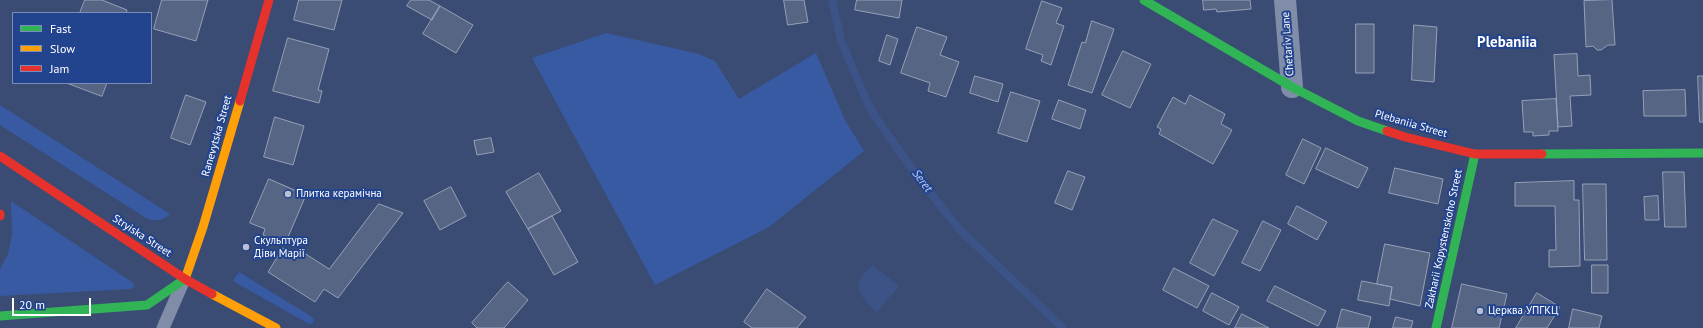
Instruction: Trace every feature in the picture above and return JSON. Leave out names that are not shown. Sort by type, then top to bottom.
[{"type":"street","name":"Ranevytska Street","points":[[185,279],[203,227],[269,0]]},
{"type":"street","name":"Plebaniia Street","points":[[1144,0],[1292,87],[1358,121],[1405,137],[1475,154],[1703,153]]},
{"type":"street","name":"Chetariv Lane","points":[[1285,0],[1292,87]]},
{"type":"street","name":"Zakharii Kopystenskoho Street","points":[[1436,328],[1475,154]]},
{"type":"street","name":"Stryiska Street","points":[[0,156],[185,279],[276,328]]},
{"type":"street","points":[[0,316],[147,305],[185,279]]},
{"type":"lane","points":[[163,328],[185,279]]},
{"type":"shaded area","points":[[606,33],[699,54],[715,61],[739,99],[816,53],[845,120],[864,151],[769,227],[655,285],[532,58]]},
{"type":"shaded area","points":[[0,105],[170,214],[159,220],[146,218],[3,127],[0,125]]},
{"type":"shaded area","points":[[11,201],[132,282],[135,287],[130,289],[0,296],[0,269],[8,254],[12,235]]},
{"type":"shaded area","points":[[872,265],[899,286],[877,312],[863,298],[859,289],[861,278]]},
{"type":"shaded area","points":[[239,272],[312,317],[314,320],[313,323],[309,324],[233,281]]},
{"type":"building","points":[[85,0],[102,0],[127,10],[126,12],[80,12]]},
{"type":"building","points":[[162,0],[208,0],[196,41],[154,29]]},
{"type":"building","points":[[299,0],[342,0],[334,30],[294,20]]},
{"type":"building","points":[[411,0],[429,0],[440,6],[432,20],[407,6]]},
{"type":"building","points":[[784,0],[804,0],[808,22],[788,25]]},
{"type":"building","points":[[857,0],[902,0],[899,18],[855,10]]},
{"type":"building","points":[[1203,0],[1250,0],[1251,9],[1217,12],[1216,9],[1204,10]]},
{"type":"building","points":[[1612,0],[1615,45],[1608,45],[1601,50],[1597,50],[1593,46],[1586,47],[1584,1]]},
{"type":"building","points":[[1042,1],[1062,8],[1056,23],[1064,26],[1051,65],[1041,61],[1043,55],[1026,49]]},
{"type":"building","points":[[440,6],[473,25],[456,53],[423,34]]},
{"type":"building","points":[[1092,21],[1114,29],[1092,93],[1068,85],[1082,42],[1085,43]]},
{"type":"building","points":[[1356,24],[1374,24],[1374,73],[1356,73]]},
{"type":"building","points":[[1414,25],[1437,27],[1434,82],[1412,80]]},
{"type":"building","points":[[917,27],[947,37],[940,55],[959,62],[946,97],[928,91],[930,83],[901,73]]},
{"type":"building","points":[[887,35],[898,39],[890,65],[879,61]]},
{"type":"building","points":[[288,38],[329,49],[318,90],[322,91],[319,103],[273,91]]},
{"type":"building","points":[[1123,51],[1151,64],[1130,108],[1102,95]]},
{"type":"building","points":[[1577,54],[1578,76],[1590,75],[1591,95],[1570,96],[1572,126],[1558,127],[1554,55]]},
{"type":"building","points":[[975,76],[1003,84],[998,102],[970,93]]},
{"type":"building","points":[[1698,76],[1703,76],[1703,122],[1700,122]]},
{"type":"building","points":[[70,84],[107,84],[102,96]]},
{"type":"building","points":[[1685,90],[1686,116],[1644,116],[1643,91]]},
{"type":"building","points":[[1011,92],[1040,101],[1027,142],[998,133]]},
{"type":"building","points":[[186,95],[206,102],[190,145],[171,138]]},
{"type":"building","points":[[1190,95],[1225,114],[1221,124],[1232,130],[1213,164],[1159,134],[1161,129],[1157,127],[1173,97],[1185,104]]},
{"type":"building","points":[[1556,99],[1558,131],[1549,131],[1549,135],[1533,136],[1533,132],[1524,132],[1522,101]]},
{"type":"building","points":[[1059,100],[1086,110],[1080,129],[1052,119]]},
{"type":"building","points":[[275,117],[304,126],[293,165],[264,157]]},
{"type":"building","points":[[491,138],[494,152],[477,155],[474,141]]},
{"type":"building","points":[[1303,139],[1321,148],[1304,184],[1286,175]]},
{"type":"building","points":[[1326,148],[1368,168],[1358,188],[1316,169]]},
{"type":"building","points":[[1395,168],[1443,179],[1438,204],[1389,193]]},
{"type":"building","points":[[1068,171],[1085,177],[1072,210],[1055,203]]},
{"type":"building","points":[[1663,172],[1684,172],[1686,227],[1665,227]]},
{"type":"building","points":[[539,173],[561,211],[528,229],[506,192]]},
{"type":"building","points":[[269,179],[306,195],[285,244],[263,235],[265,229],[250,223]]},
{"type":"building","points":[[1574,181],[1574,200],[1579,200],[1580,266],[1549,267],[1549,250],[1556,250],[1555,206],[1515,206],[1515,183]]},
{"type":"building","points":[[1583,184],[1606,184],[1607,260],[1585,260]]},
{"type":"building","points":[[451,187],[466,216],[440,230],[424,201]]},
{"type":"building","points":[[1658,196],[1659,220],[1645,220],[1644,197]]},
{"type":"building","points":[[379,204],[403,213],[338,298],[324,289],[315,302],[268,272],[283,248],[297,257],[301,251],[329,269]]},
{"type":"building","points":[[1297,206],[1327,222],[1317,240],[1288,224]]},
{"type":"building","points":[[552,216],[578,262],[554,275],[528,229]]},
{"type":"building","points":[[1213,219],[1238,231],[1214,276],[1190,263]]},
{"type":"building","points":[[1263,221],[1281,230],[1260,271],[1242,263]]},
{"type":"building","points":[[1385,244],[1430,253],[1420,306],[1390,299],[1392,287],[1377,284]]},
{"type":"building","points":[[1592,265],[1608,265],[1608,293],[1592,293]]},
{"type":"building","points":[[1174,268],[1209,286],[1197,308],[1163,290]]},
{"type":"building","points":[[1362,281],[1392,287],[1389,306],[1358,300]]},
{"type":"building","points":[[508,282],[528,300],[504,328],[477,328],[472,323]]},
{"type":"building","name":"Церква УПГКЦ","points":[[1462,284],[1507,294],[1499,328],[1452,328]]},
{"type":"building","points":[[1275,286],[1326,311],[1318,326],[1267,301]]},
{"type":"building","points":[[767,289],[806,317],[797,328],[752,328],[744,322]]},
{"type":"building","points":[[1212,293],[1239,307],[1229,325],[1203,311]]},
{"type":"building","points":[[1537,293],[1560,307],[1547,328],[1516,328]]},
{"type":"building","points":[[1342,309],[1371,317],[1368,328],[1337,328]]},
{"type":"building","points":[[1573,309],[1602,316],[1599,328],[1569,328]]},
{"type":"building","points":[[1242,314],[1269,328],[1235,328]]},
{"type":"building","points":[[1396,317],[1413,321],[1411,328],[1393,328]]},
{"type":"waterway","name":"Seret","points":[[832,0],[841,40],[866,100],[876,118],[915,173],[959,229],[1063,328]]},
{"type":"traffic: fast","points":[[1144,0],[1292,87],[1358,121],[1387,131]]},
{"type":"traffic: fast","points":[[1542,154],[1703,153]]},
{"type":"traffic: fast","points":[[1436,328],[1475,154]]},
{"type":"traffic: fast","points":[[0,316],[147,305],[185,279]]},
{"type":"traffic: slow","points":[[185,279],[203,227],[240,101]]},
{"type":"traffic: slow","points":[[212,294],[276,328]]},
{"type":"traffic: jam","points":[[240,101],[269,0]]},
{"type":"traffic: jam","points":[[1387,131],[1405,137],[1475,154],[1542,154]]},
{"type":"traffic: jam","points":[[0,156],[185,279],[212,294]]},
{"type":"place","name":"Плитка керамічна","points":[[288,194]]},
{"type":"place","name":"Скульптура Діви Марії","points":[[246,247]]},
{"type":"place","name":"Церква УПГКЦ","points":[[1480,311]]},
{"type":"district","name":"Plebaniia","points":[[1507,43]]}]
